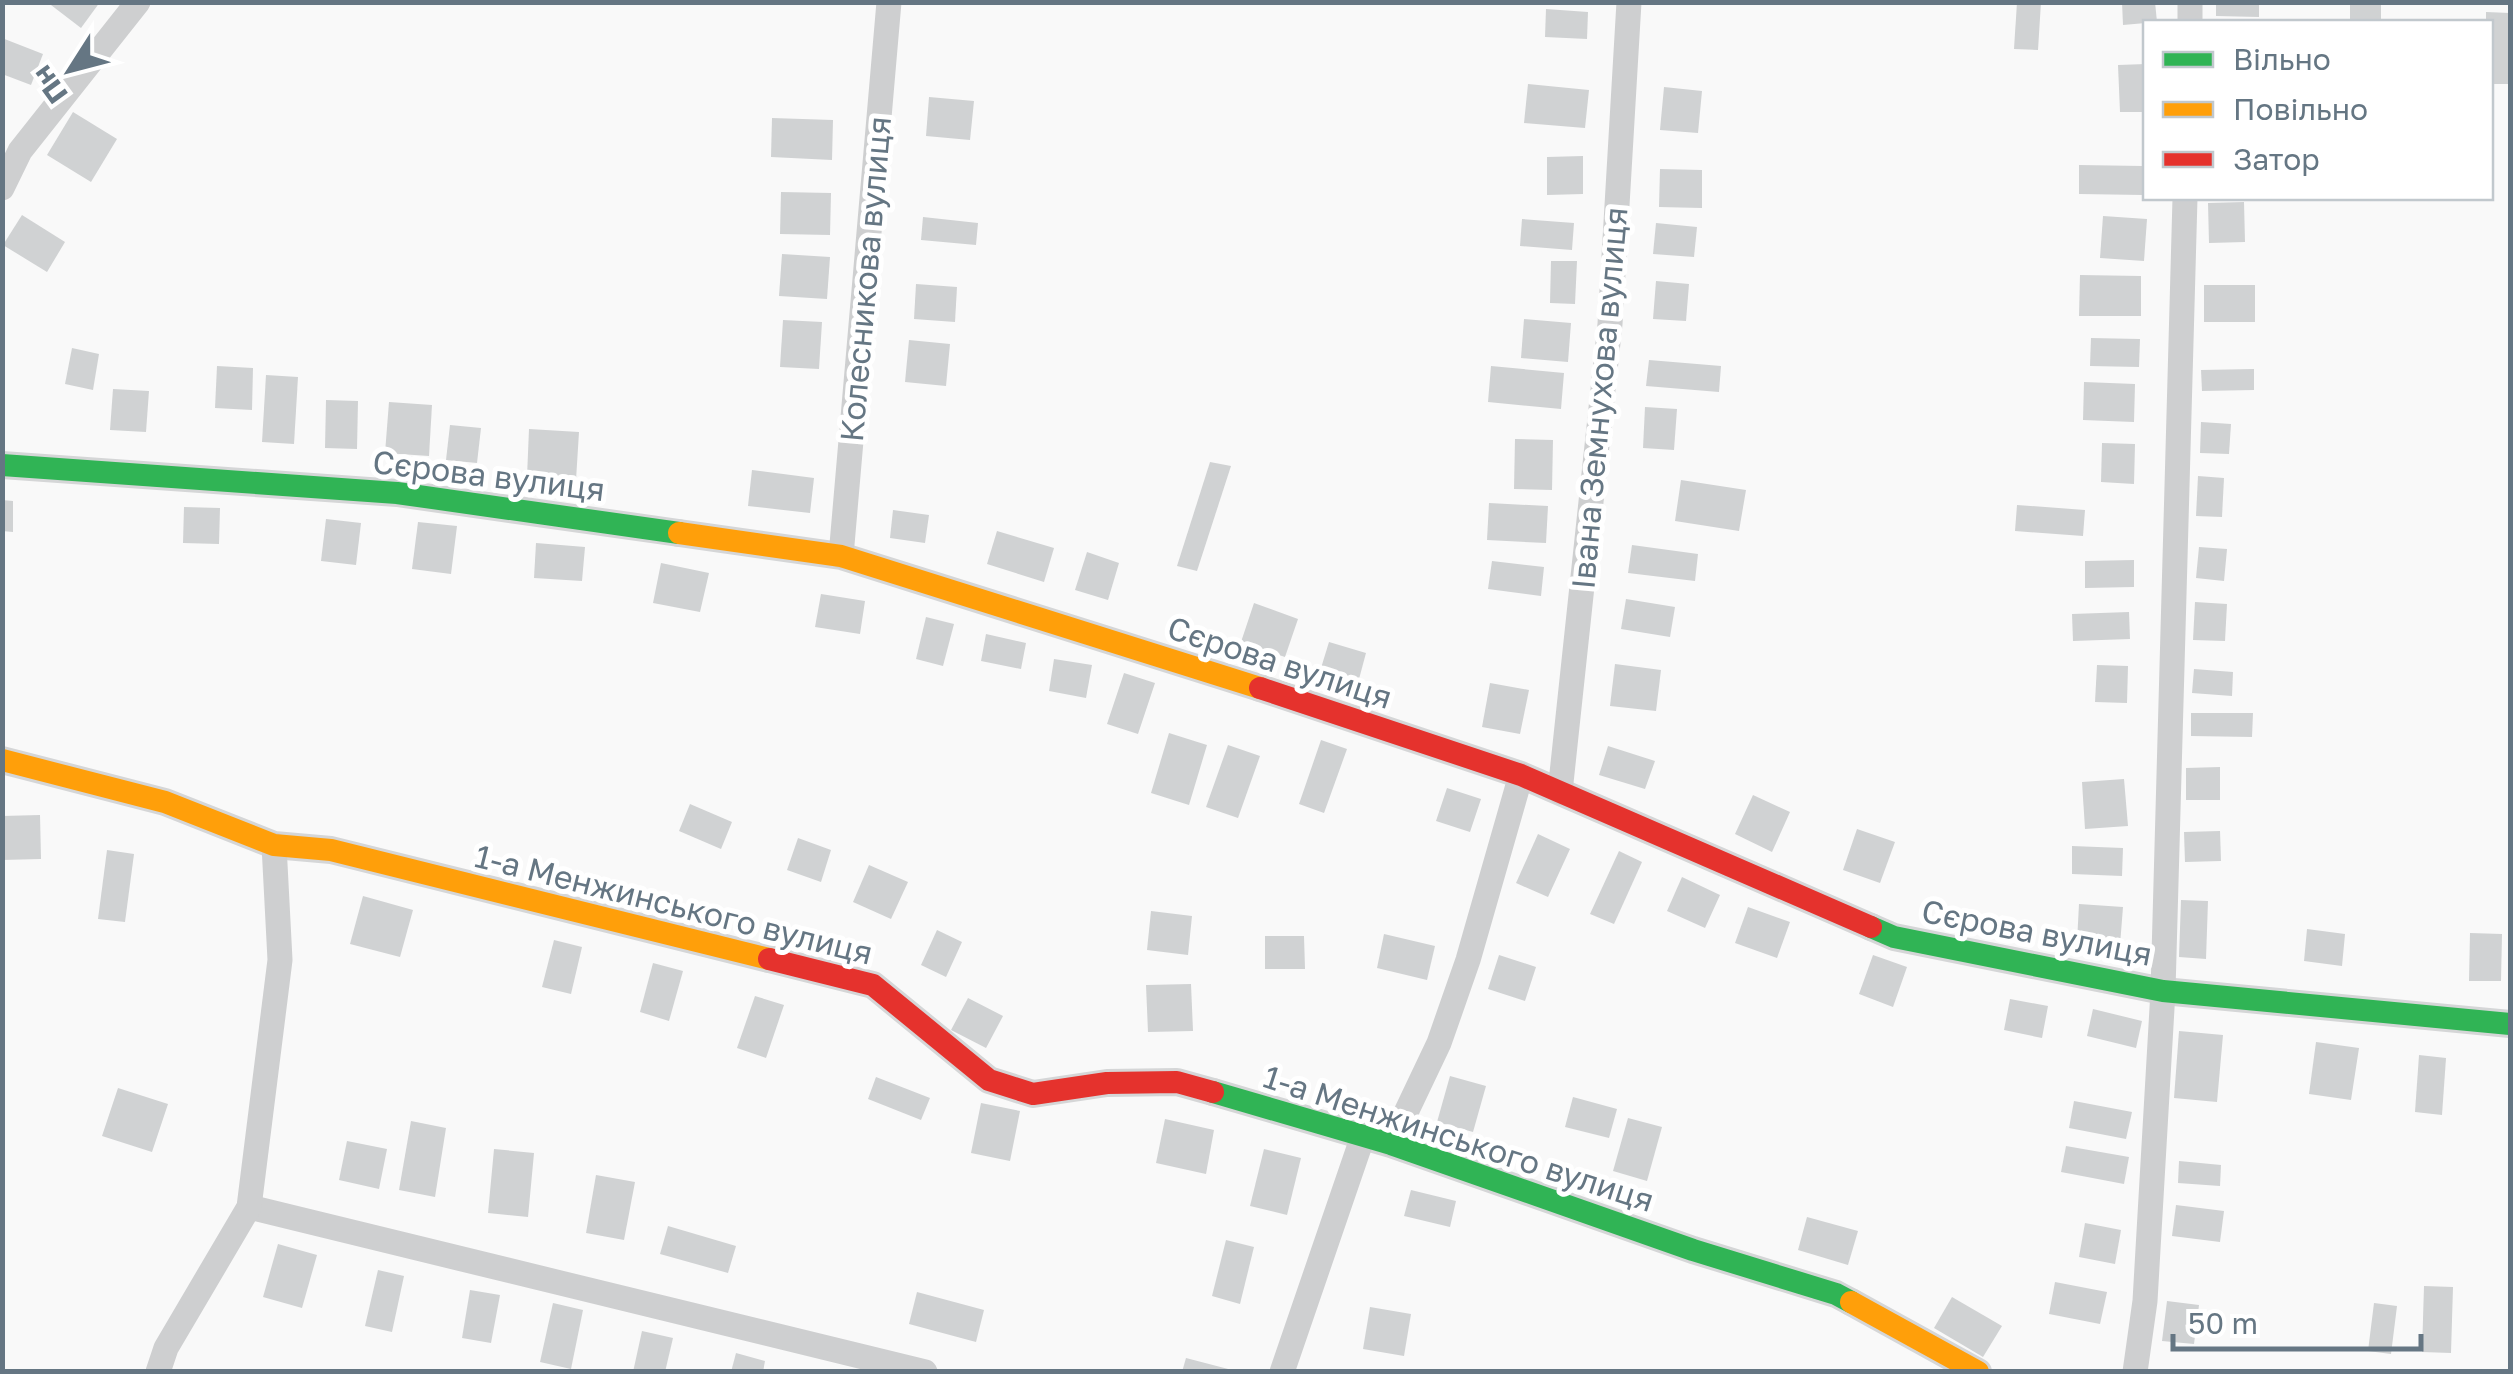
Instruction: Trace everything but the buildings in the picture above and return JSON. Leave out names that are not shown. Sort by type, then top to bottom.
[{"type":"street","points":[[2,188],[20,152],[138,2]]},
{"type":"street","name":"Колесникова вулиця","points":[[841,556],[889,2]]},
{"type":"street","name":"Івана Земнухова вулиця","points":[[1560,792],[1610,324],[1629,2]]},
{"type":"street","points":[[2135,1372],[2145,1300],[2163,991],[2185,200]]},
{"type":"street","name":"Сєрова вулиця","points":[[2,465],[397,493],[841,556],[1521,775],[1894,936],[2163,991],[2510,1024]]},
{"type":"street","name":"1-а Менжинського вулиця","points":[[2,760],[165,802],[274,845],[331,850],[873,985],[988,1080],[1033,1094],[1107,1083],[1177,1082],[1391,1144],[1693,1250],[1836,1294],[1978,1372]]},
{"type":"street","points":[[1391,1144],[1439,1043],[1468,960],[1521,775]]},
{"type":"street","points":[[158,1372],[166,1348],[248,1207],[280,960],[274,845]]},
{"type":"street","points":[[1282,1372],[1364,1136]]},
{"type":"street","points":[[248,1207],[925,1372]]},
{"type":"traffic: fast","points":[[2,465],[397,493],[679,533]]},
{"type":"traffic: fast","points":[[1871,927],[1894,937],[2163,991],[2510,1024]]},
{"type":"traffic: fast","points":[[1213,1092],[1391,1144],[1851,1302]]},
{"type":"traffic: slow","points":[[679,533],[841,556],[1260,688]]},
{"type":"traffic: slow","points":[[2,760],[165,802],[274,845],[331,850],[769,959]]},
{"type":"traffic: slow","points":[[1851,1302],[1978,1372]]},
{"type":"traffic: jam","points":[[1260,688],[1521,775],[1871,927]]},
{"type":"traffic: jam","points":[[769,959],[873,985],[989,1080],[1033,1094],[1107,1083],[1177,1082],[1213,1092]]}]
